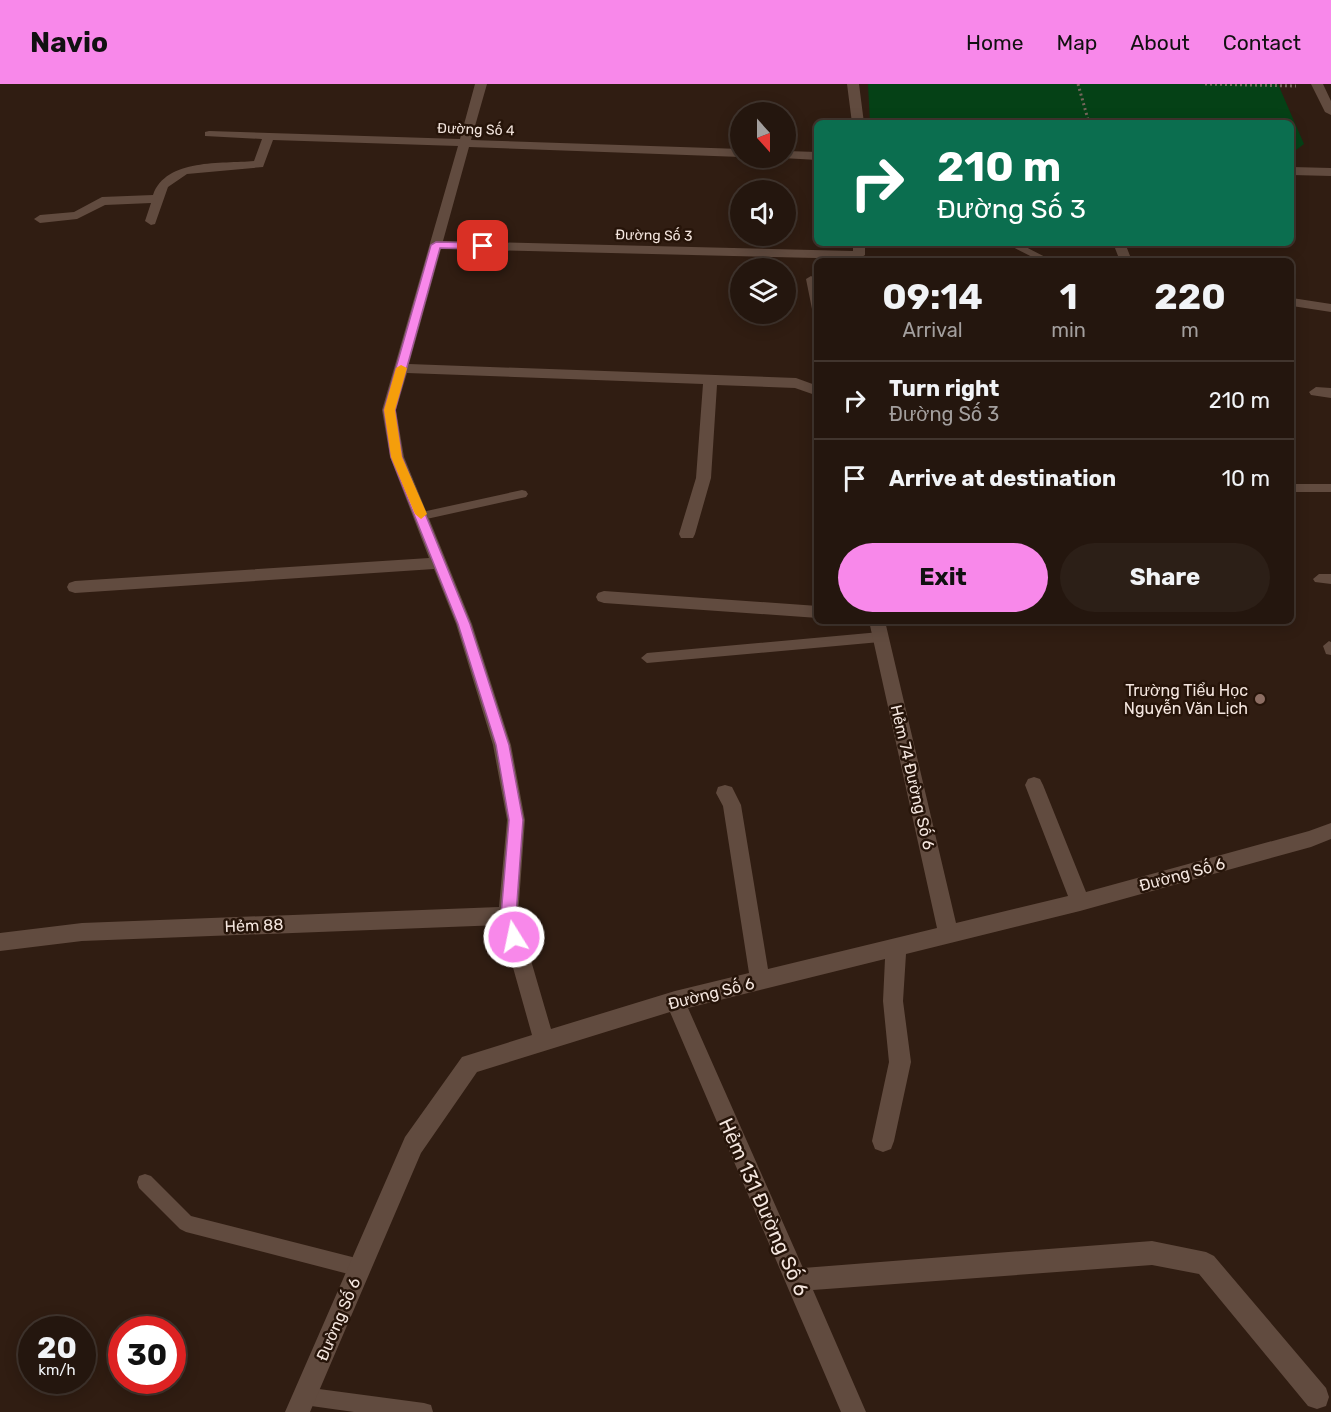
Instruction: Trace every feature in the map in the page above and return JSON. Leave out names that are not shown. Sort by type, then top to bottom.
[{"type":"street","points":[[481,84],[389,410],[397,457],[464,624],[502,745],[516,820],[508,916],[544,1041]]},
{"type":"street","points":[[853,84],[858,120]]},
{"type":"street","points":[[1318,85],[1331,112]]},
{"type":"street","name":"Đường Số 4","points":[[209,134],[730,153]]},
{"type":"street","points":[[151,221],[163,184],[184,171],[259,164],[270,136]]},
{"type":"street","points":[[796,155],[814,156]]},
{"type":"street","points":[[1294,171],[1331,172]]},
{"type":"street","points":[[40,219],[77,215],[102,201],[158,199]]},
{"type":"street","name":"Đường Số 3","points":[[436,245],[859,255],[859,246]]},
{"type":"street","points":[[1294,302],[1331,308]]},
{"type":"street","points":[[401,368],[796,383],[814,389]]},
{"type":"street","points":[[687,534],[694,519],[707,453],[710,380]]},
{"type":"street","points":[[1316,392],[1331,393]]},
{"type":"street","points":[[75,587],[441,563]]},
{"type":"street","points":[[604,597],[814,612]]},
{"type":"street","name":"Hẻm 74 Đường Số 6","points":[[879,629],[948,933]]},
{"type":"street","points":[[1034,785],[1080,902]]},
{"type":"street","points":[[725,793],[732,805],[760,981]]},
{"type":"street","name":"Đường Số 6","points":[[301,1404],[413,1145],[470,1064],[675,1001],[1080,902],[1311,839],[1331,831]]},
{"type":"street","name":"Hẻm 88","points":[[0,942],[82,932],[508,916]]},
{"type":"street","points":[[883,1141],[900,1062],[893,1001],[896,947]]},
{"type":"street","name":"Hẻm 131 Đường Số 6","points":[[675,1001],[854,1412]]},
{"type":"street","points":[[796,1280],[1152,1252],[1206,1264],[1317,1397]]},
{"type":"lane","points":[[1016,246],[1042,258]]},
{"type":"lane","points":[[811,279],[814,294]]},
{"type":"lane","points":[[1294,488],[1331,488]]},
{"type":"lane","points":[[422,516],[522,494]]},
{"type":"lane","points":[[647,658],[879,629]]},
{"type":"lane","points":[[145,1182],[186,1223],[360,1268]]},
{"type":"lane","points":[[301,1404],[424,1412]]},
{"type":"path","points":[[1078,84],[1088,120]]},
{"type":"path","points":[[1205,84],[1318,85]]},
{"type":"green space","points":[[868,84],[1278,84],[1294,120],[870,120]]},
{"type":"green space","points":[[1294,121],[1304,144],[1294,152]]},
{"type":"slow traffic","points":[[401,368],[389,410],[397,457],[421,514]]},
{"type":"place","name":"Trường Tiểu Học Nguyễn Văn Lịch","points":[[1260,699]]},
{"type":"route","points":[[483,246],[436,245],[389,410],[397,457],[464,624],[502,745],[516,820],[508,916],[514,937]]}]
